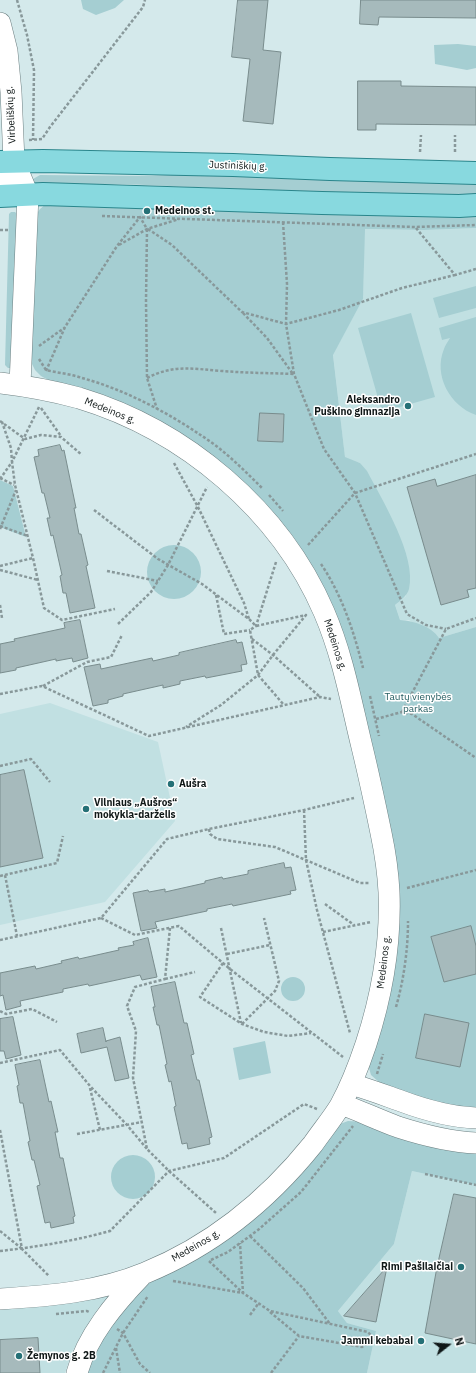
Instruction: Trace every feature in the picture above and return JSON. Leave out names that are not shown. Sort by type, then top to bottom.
[{"type":"main road","name":"Justiniškių g.","points":[[7,161],[233,165],[337,170],[476,173]]},
{"type":"main road","points":[[0,195],[28,194],[329,204],[476,205]]},
{"type":"street","name":"Virbeliškių g.","points":[[0,23],[7,51],[11,92],[7,161]]},
{"type":"street","points":[[7,161],[28,194],[20,385]]},
{"type":"street","points":[[0,195],[7,161]]},
{"type":"street","name":"Medeinos g.","points":[[0,383],[20,385],[79,398],[156,431],[179,444],[199,458],[240,492],[261,514],[298,563],[313,589],[324,612],[341,659],[373,793],[384,852],[389,890],[389,924],[381,990],[373,1022],[361,1087],[341,1104],[308,1150],[272,1191],[227,1228],[147,1283],[107,1285],[82,1291],[44,1296],[0,1299]]},
{"type":"street","points":[[361,1087],[401,1102],[442,1114],[476,1118]]},
{"type":"street","points":[[341,1104],[398,1127],[434,1137],[476,1143]]},
{"type":"street","points":[[77,1373],[79,1365],[92,1338],[123,1295],[147,1283]]},
{"type":"path","points":[[17,0],[27,35],[34,70],[33,140],[42,139],[143,7],[145,0]]},
{"type":"path","points":[[420,152],[421,135]]},
{"type":"path","points":[[455,135],[455,152]]},
{"type":"path","points":[[97,215],[416,227],[476,226]]},
{"type":"path","points":[[140,217],[147,229],[172,246],[242,312],[267,338],[294,374]]},
{"type":"path","points":[[46,375],[46,370],[65,327],[117,246],[140,217]]},
{"type":"path","points":[[117,246],[147,229],[181,218]]},
{"type":"path","points":[[283,222],[287,284],[286,324],[294,374],[324,449],[355,493],[408,614],[426,625],[446,629],[476,618]]},
{"type":"path","points":[[416,227],[455,275]]},
{"type":"path","points":[[147,229],[147,378],[157,409]]},
{"type":"path","points":[[242,312],[286,324],[339,310],[402,288],[476,269]]},
{"type":"path","points":[[35,349],[65,327]]},
{"type":"path","points":[[38,358],[46,370],[81,377],[116,389],[157,409],[203,436],[239,464],[276,502],[285,514]]},
{"type":"path","points":[[147,378],[159,372],[189,367],[222,371],[294,374]]},
{"type":"path","points":[[15,485],[0,478],[12,462],[25,439],[40,406],[61,437],[82,455]]},
{"type":"path","points":[[1,421],[25,439]]},
{"type":"path","points":[[1,421],[10,448],[16,490],[44,608],[62,620],[115,609]]},
{"type":"path","points":[[25,439],[41,435],[61,437]]},
{"type":"path","points":[[308,545],[355,493],[476,454]]},
{"type":"path","points":[[174,462],[198,506],[244,603],[249,619]]},
{"type":"path","points":[[118,624],[151,592],[168,565],[207,487]]},
{"type":"path","points":[[16,490],[1,528],[28,536]]},
{"type":"path","points":[[94,510],[158,559],[202,584],[249,619],[256,626]]},
{"type":"path","points":[[304,539],[312,551]]},
{"type":"path","points":[[0,566],[33,558]]},
{"type":"path","points":[[256,626],[276,562]]},
{"type":"path","points":[[320,562],[331,578],[348,616],[363,669]]},
{"type":"path","points":[[0,570],[38,580]]},
{"type":"path","points":[[107,570],[158,581]]},
{"type":"path","points":[[186,727],[221,705],[258,675],[306,615],[256,626],[250,630],[224,634],[216,595]]},
{"type":"path","points":[[0,605],[2,618]]},
{"type":"path","points":[[402,712],[446,629]]},
{"type":"path","points":[[250,630],[258,675],[284,705]]},
{"type":"path","points":[[0,694],[42,686],[87,662],[111,657],[122,635]]},
{"type":"path","points":[[252,639],[273,655],[320,697]]},
{"type":"path","points":[[42,686],[149,736],[320,697],[331,699]]},
{"type":"path","points":[[369,691],[380,740]]},
{"type":"path","points":[[376,719],[402,712],[412,714],[476,758]]},
{"type":"path","points":[[0,766],[31,759],[50,782]]},
{"type":"path","points":[[0,940],[101,918],[167,839],[354,798]]},
{"type":"path","points":[[304,810],[306,860],[317,910],[351,1035]]},
{"type":"path","points":[[209,829],[210,834],[217,839],[275,847],[360,883],[369,884]]},
{"type":"path","points":[[0,876],[57,863],[63,836]]},
{"type":"path","points":[[407,888],[476,870]]},
{"type":"path","points":[[5,875],[17,936]]},
{"type":"path","points":[[406,880],[407,895]]},
{"type":"path","points":[[325,904],[354,925]]},
{"type":"path","points":[[394,1014],[400,993],[408,939],[408,916]]},
{"type":"path","points":[[101,918],[135,935],[179,926],[230,969],[312,1032],[343,1058]]},
{"type":"path","points":[[242,1024],[275,991],[279,981],[264,918]]},
{"type":"path","points":[[323,932],[371,922]]},
{"type":"path","points":[[165,979],[170,928]]},
{"type":"path","points":[[221,928],[242,1024]]},
{"type":"path","points":[[227,954],[270,945]]},
{"type":"path","points":[[223,963],[200,997],[242,1024],[264,1032],[288,1036],[312,1032]]},
{"type":"path","points":[[147,1149],[133,1078],[136,1031],[127,1006],[135,987],[195,972]]},
{"type":"path","points":[[0,1011],[6,1014],[32,1009],[57,1022]]},
{"type":"path","points":[[361,1087],[376,1076],[384,1049]]},
{"type":"path","points":[[0,1062],[60,1050],[90,1086],[127,1124],[147,1149],[217,1214]]},
{"type":"path","points":[[90,1086],[100,1130]]},
{"type":"path","points":[[0,1251],[22,1249],[110,1231],[169,1171],[224,1158],[304,1104],[317,1109]]},
{"type":"path","points":[[203,1264],[228,1252],[250,1236],[301,1192],[354,1125],[361,1111]]},
{"type":"path","points":[[77,1134],[142,1122]]},
{"type":"path","points":[[0,1130],[22,1249]]},
{"type":"path","points":[[425,1174],[476,1184]]},
{"type":"path","points":[[0,1231],[22,1249],[49,1276]]},
{"type":"path","points":[[250,1236],[303,1288],[331,1324]]},
{"type":"path","points":[[240,1243],[243,1293]]},
{"type":"path","points":[[209,1261],[243,1293],[270,1311],[299,1336],[362,1347],[374,1339]]},
{"type":"path","points":[[167,1283],[179,1277]]},
{"type":"path","points":[[172,1281],[243,1293]]},
{"type":"path","points":[[103,1373],[147,1283]]},
{"type":"path","points":[[250,1315],[258,1304]]},
{"type":"path","points":[[56,1314],[87,1311],[104,1320],[123,1332],[140,1364],[150,1373]]},
{"type":"path","points":[[270,1311],[368,1332],[374,1339],[395,1344]]},
{"type":"path","points":[[271,1373],[299,1336]]},
{"type":"path","points":[[115,1347],[120,1373]]},
{"type":"shaded area","name":"Aleksandro Puškino gimnazija","points":[[476,228],[476,627],[439,638],[409,620],[400,620],[395,605],[406,596],[360,463],[345,458],[333,354],[363,299],[364,229],[424,230]]},
{"type":"shaded area","name":"Vilniaus „Aušros“ mokykla-darželis","points":[[50,703],[158,742],[175,821],[105,902],[0,925],[0,714]]},
{"type":"shaded area","points":[[412,1171],[476,1185],[476,1373],[367,1373],[376,1331],[347,1323],[338,1311],[394,1244]]},
{"type":"shaded area","points":[[109,1293],[109,1296],[98,1308],[72,1352],[65,1373],[0,1373],[0,1307]]},
{"type":"green space","points":[[81,0],[124,0],[115,8],[96,15],[83,9]]},
{"type":"green space","points":[[458,44],[476,46],[476,68],[467,70],[435,64],[434,45]]},
{"type":"green space","points":[[232,172],[476,179],[476,196],[432,197],[122,184],[36,184],[33,181],[33,179],[40,175],[151,176]]},
{"type":"green space","name":"Tautų vienybės parkas","points":[[46,204],[476,212],[476,228],[424,230],[365,229],[363,299],[333,355],[345,457],[360,463],[367,471],[397,528],[408,561],[410,576],[409,589],[402,600],[395,605],[400,620],[427,627],[439,638],[476,627],[476,1110],[440,1104],[380,1083],[371,1075],[369,1068],[369,1056],[392,965],[356,687],[251,493],[41,376],[35,370],[31,362],[34,218],[40,209]]},
{"type":"green space","points":[[11,212],[15,212],[17,214],[10,368],[8,368],[5,365],[9,214]]},
{"type":"green space","points":[[476,286],[476,308],[439,318],[433,298]]},
{"type":"green space","points":[[411,313],[435,397],[382,412],[358,328]]},
{"type":"green space","points":[[476,317],[476,415],[458,405],[446,388],[442,379],[441,359],[444,348],[450,338],[442,340],[439,328]]},
{"type":"green space","points":[[0,480],[13,486],[26,537],[0,527]]},
{"type":"green space","points":[[174,545],[184,547],[193,553],[199,562],[201,572],[199,582],[193,591],[184,597],[174,599],[164,597],[155,591],[149,582],[147,572],[149,562],[155,553],[164,547]]},
{"type":"green space","points":[[293,977],[298,978],[304,984],[304,994],[298,1000],[293,1001],[288,1000],[282,994],[281,989],[282,984],[288,978]]},
{"type":"green space","points":[[265,1041],[271,1073],[239,1080],[233,1048]]},
{"type":"green space","points":[[348,1121],[366,1122],[476,1151],[476,1185],[412,1171],[394,1244],[338,1311],[347,1323],[376,1331],[367,1373],[84,1373],[96,1342],[145,1285],[340,1124]]},
{"type":"green space","points":[[129,1155],[137,1155],[149,1161],[155,1173],[155,1181],[149,1193],[137,1199],[129,1199],[117,1193],[111,1181],[111,1173],[117,1161]]},
{"type":"building","points":[[238,0],[268,0],[263,50],[281,52],[273,124],[243,121],[250,59],[232,57]]},
{"type":"building","points":[[361,0],[476,0],[476,18],[379,17],[378,25],[360,24]]},
{"type":"building","points":[[358,81],[401,81],[401,86],[476,87],[476,125],[376,124],[376,130],[358,130]]},
{"type":"building","points":[[260,413],[284,414],[283,442],[258,441]]},
{"type":"building","points":[[60,445],[62,451],[64,450],[76,508],[74,508],[79,534],[81,534],[88,565],[86,566],[95,608],[70,613],[66,593],[63,593],[60,576],[62,575],[53,535],[51,536],[47,518],[50,518],[44,493],[42,493],[34,457],[39,456],[38,450]]},
{"type":"building","points":[[476,475],[476,588],[467,590],[469,597],[441,605],[407,487],[435,479],[437,486]]},
{"type":"building","points":[[80,620],[88,658],[73,662],[72,658],[56,661],[56,659],[0,673],[0,644],[15,641],[14,639],[65,628],[64,623]]},
{"type":"building","points":[[236,640],[237,643],[242,642],[247,664],[241,665],[242,671],[206,678],[205,676],[180,681],[180,684],[163,688],[163,685],[123,694],[123,696],[108,700],[108,703],[93,706],[84,667],[100,664],[101,669],[152,658],[153,661],[179,655],[179,653]]},
{"type":"building","points":[[24,770],[43,858],[0,867],[0,775]]},
{"type":"building","points":[[284,863],[285,868],[291,867],[296,890],[290,891],[291,894],[233,906],[232,904],[207,909],[207,911],[155,922],[157,928],[141,931],[133,893],[165,889],[165,892],[205,883],[205,881],[222,877],[223,879],[248,874],[248,871]]},
{"type":"building","points":[[471,926],[476,946],[476,974],[444,982],[431,937]]},
{"type":"building","points":[[148,938],[157,977],[142,980],[140,975],[89,986],[88,984],[63,989],[63,992],[20,1001],[21,1006],[6,1010],[3,995],[0,996],[0,973],[35,966],[36,969],[62,963],[61,961],[78,957],[79,959],[119,950],[118,948],[134,945],[133,942]]},
{"type":"building","points":[[175,982],[184,1023],[187,1023],[194,1054],[191,1055],[197,1080],[199,1080],[212,1137],[209,1138],[210,1144],[188,1149],[187,1143],[182,1144],[174,1107],[176,1106],[171,1081],[169,1082],[159,1025],[157,1025],[153,1007],[155,1007],[151,987]]},
{"type":"building","points":[[425,1014],[469,1023],[460,1067],[416,1058]]},
{"type":"building","points":[[13,1017],[21,1055],[6,1059],[4,1051],[0,1051],[0,1019]]},
{"type":"building","points":[[103,1028],[106,1042],[120,1037],[129,1078],[115,1081],[107,1047],[81,1053],[77,1034]]},
{"type":"building","points":[[40,1060],[49,1102],[51,1101],[58,1132],[55,1132],[60,1158],[63,1158],[75,1216],[73,1217],[74,1223],[51,1228],[50,1222],[45,1223],[37,1186],[40,1185],[28,1142],[30,1141],[23,1103],[20,1103],[17,1086],[19,1085],[15,1065]]},
{"type":"building","name":"Rimi Pašilaičiai","points":[[454,1194],[476,1198],[476,1344],[425,1333],[437,1267]]},
{"type":"building","points":[[387,1267],[376,1322],[344,1316]]},
{"type":"building","name":"Žemynos g. 2B","points":[[38,1338],[40,1373],[0,1373],[0,1340]]},
{"type":"place","name":"Medeinos st.","points":[[147,211]]},
{"type":"place","name":"Aleksandro Puškino gimnazija","points":[[408,406]]},
{"type":"place","name":"Aušra","points":[[171,784]]},
{"type":"place","name":"Vilniaus „Aušros“ mokykla-darželis","points":[[86,809]]},
{"type":"place","name":"Rimi Pašilaičiai","points":[[461,1267]]},
{"type":"place","name":"Jammi kebabai","points":[[421,1341]]},
{"type":"place","name":"Žemynos g. 2B","points":[[19,1356]]}]
